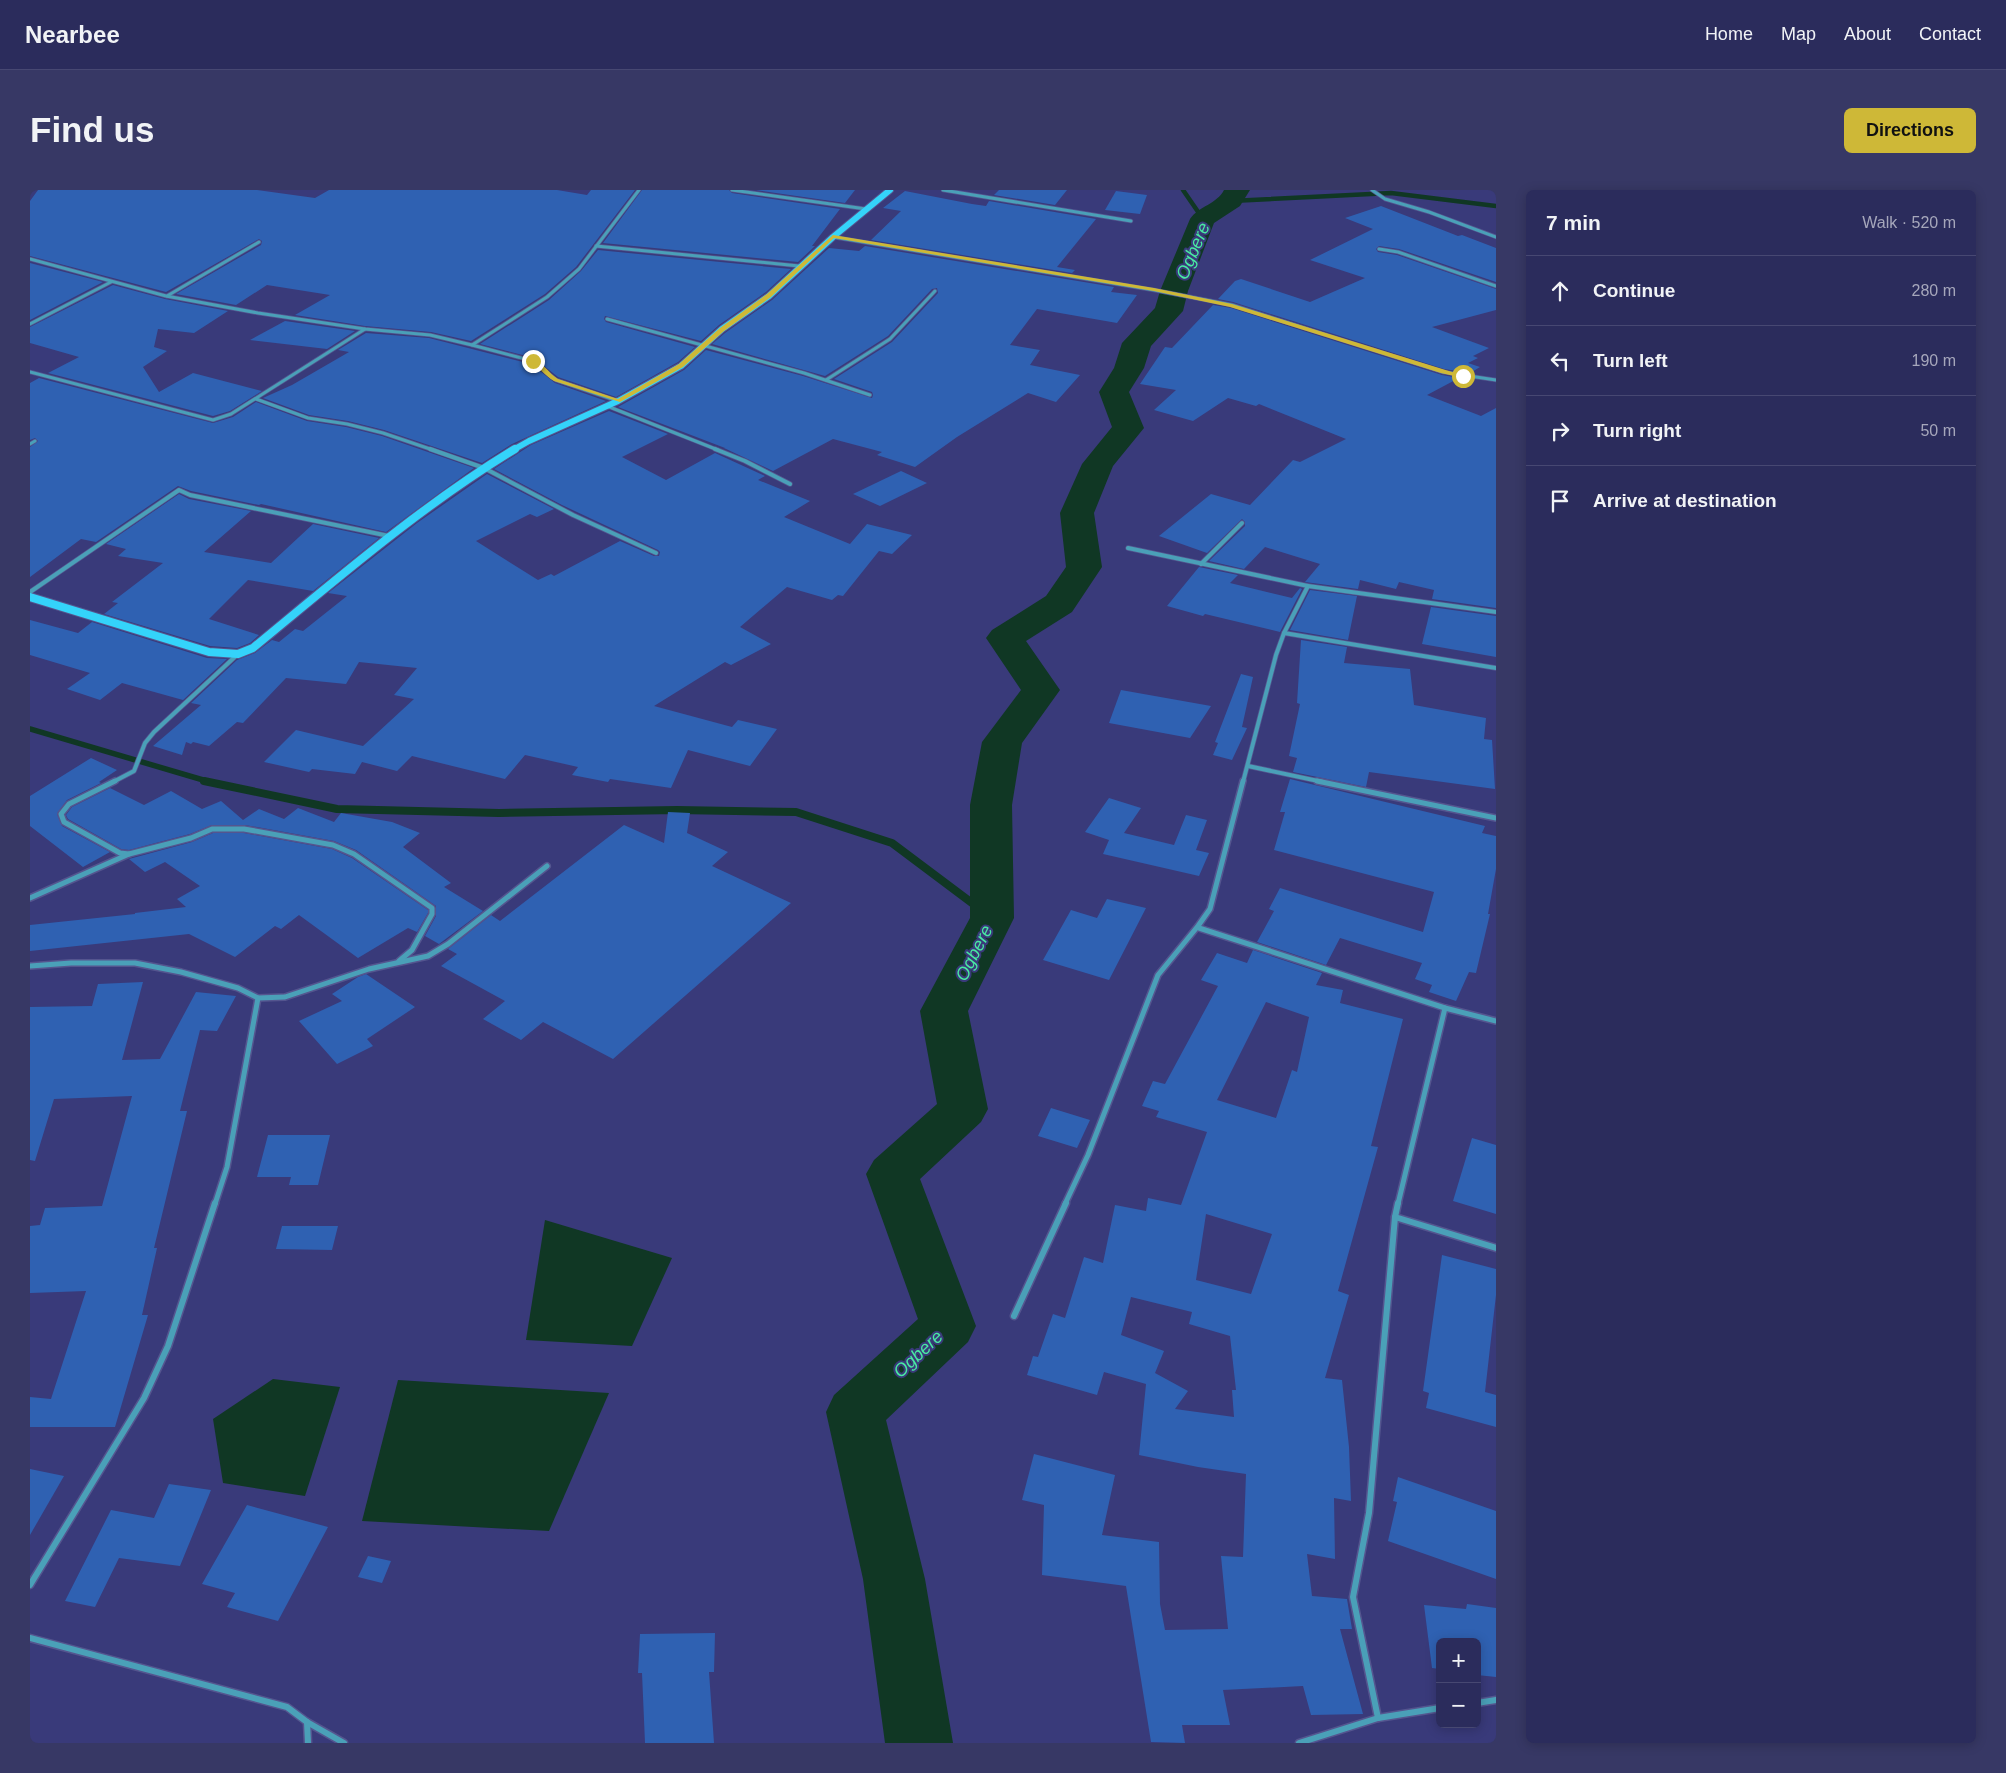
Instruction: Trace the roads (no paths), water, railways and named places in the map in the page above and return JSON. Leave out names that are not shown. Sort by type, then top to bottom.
[{"type":"street","points":[[472,345],[547,297],[579,269],[639,190]]},
{"type":"street","points":[[732,190],[754,191],[866,209]]},
{"type":"street","points":[[129,854],[120,853],[64,822],[61,814],[69,804],[134,771],[145,743],[238,654],[253,648],[389,536],[484,468],[529,441],[618,401],[668,375],[704,347],[722,330],[769,296],[799,266],[890,190]]},
{"type":"street","points":[[943,190],[1131,221]]},
{"type":"street","points":[[1372,190],[1378,196],[1496,237]]},
{"type":"street","points":[[833,237],[1189,296],[1256,312],[1443,372],[1496,380]]},
{"type":"street","points":[[166,296],[258,242]]},
{"type":"street","points":[[596,246],[799,266]]},
{"type":"street","points":[[1379,249],[1398,252],[1496,286]]},
{"type":"street","points":[[30,259],[166,296],[258,313],[365,329],[430,335],[472,345],[533,361],[540,364],[549,376],[556,380],[618,401]]},
{"type":"street","points":[[30,324],[111,282]]},
{"type":"street","points":[[826,380],[890,339],[935,291]]},
{"type":"street","points":[[607,319],[826,380],[870,395]]},
{"type":"street","points":[[30,372],[213,420],[231,414],[365,329]]},
{"type":"street","points":[[256,399],[308,418],[347,424],[383,433],[484,468],[573,515],[656,554]]},
{"type":"street","points":[[606,406],[745,461],[790,484]]},
{"type":"street","points":[[30,444],[36,441]]},
{"type":"street","points":[[30,592],[179,490],[190,495],[389,536]]},
{"type":"street","points":[[1201,564],[1242,523]]},
{"type":"street","points":[[1128,548],[1308,586],[1496,612]]},
{"type":"street","points":[[1014,1316],[1088,1155],[1158,975],[1177,949],[1198,928],[1210,909],[1276,655],[1284,633],[1308,586]]},
{"type":"street","points":[[30,597],[209,652],[238,654]]},
{"type":"street","points":[[1284,633],[1496,668]]},
{"type":"street","points":[[1248,766],[1496,818]]},
{"type":"street","points":[[30,898],[129,854],[191,838],[212,829],[244,829],[333,845],[354,854],[432,908],[432,914],[419,934],[412,950],[398,962]]},
{"type":"street","points":[[30,966],[71,963],[135,963],[191,975],[238,988],[258,998],[285,997],[369,969],[428,956],[448,944],[547,866]]},
{"type":"street","points":[[1198,928],[1445,1008],[1496,1020]]},
{"type":"street","points":[[30,1585],[144,1398],[168,1346],[227,1167],[258,998]]},
{"type":"street","points":[[1378,1718],[1352,1597],[1370,1513],[1395,1217],[1445,1008]]},
{"type":"street","points":[[1395,1217],[1496,1248]]},
{"type":"street","points":[[30,1638],[287,1707],[306,1722],[344,1743]]},
{"type":"street","points":[[1481,1702],[1496,1700]]},
{"type":"street","points":[[1299,1743],[1378,1718],[1436,1709]]},
{"type":"street","points":[[306,1722],[308,1743]]},
{"type":"waterway","points":[[1183,190],[1203,219]]},
{"type":"waterway","name":"Ogbere","points":[[919,1743],[894,1579],[855,1412],[948,1326],[892,1174],[963,1109],[944,1011],[992,918],[991,805],[1002,742],[1041,690],[1005,638],[1059,604],[1084,567],[1077,513],[1098,464],[1128,428],[1114,392],[1129,368],[1137,343],[1169,311],[1174,291],[1203,219],[1231,201],[1237,190]]},
{"type":"waterway","points":[[1231,201],[1391,193],[1496,206]]},
{"type":"waterway","points":[[30,729],[210,782]]},
{"type":"waterway","points":[[204,781],[337,809],[499,813],[677,810],[796,812],[892,843],[992,918]]}]
